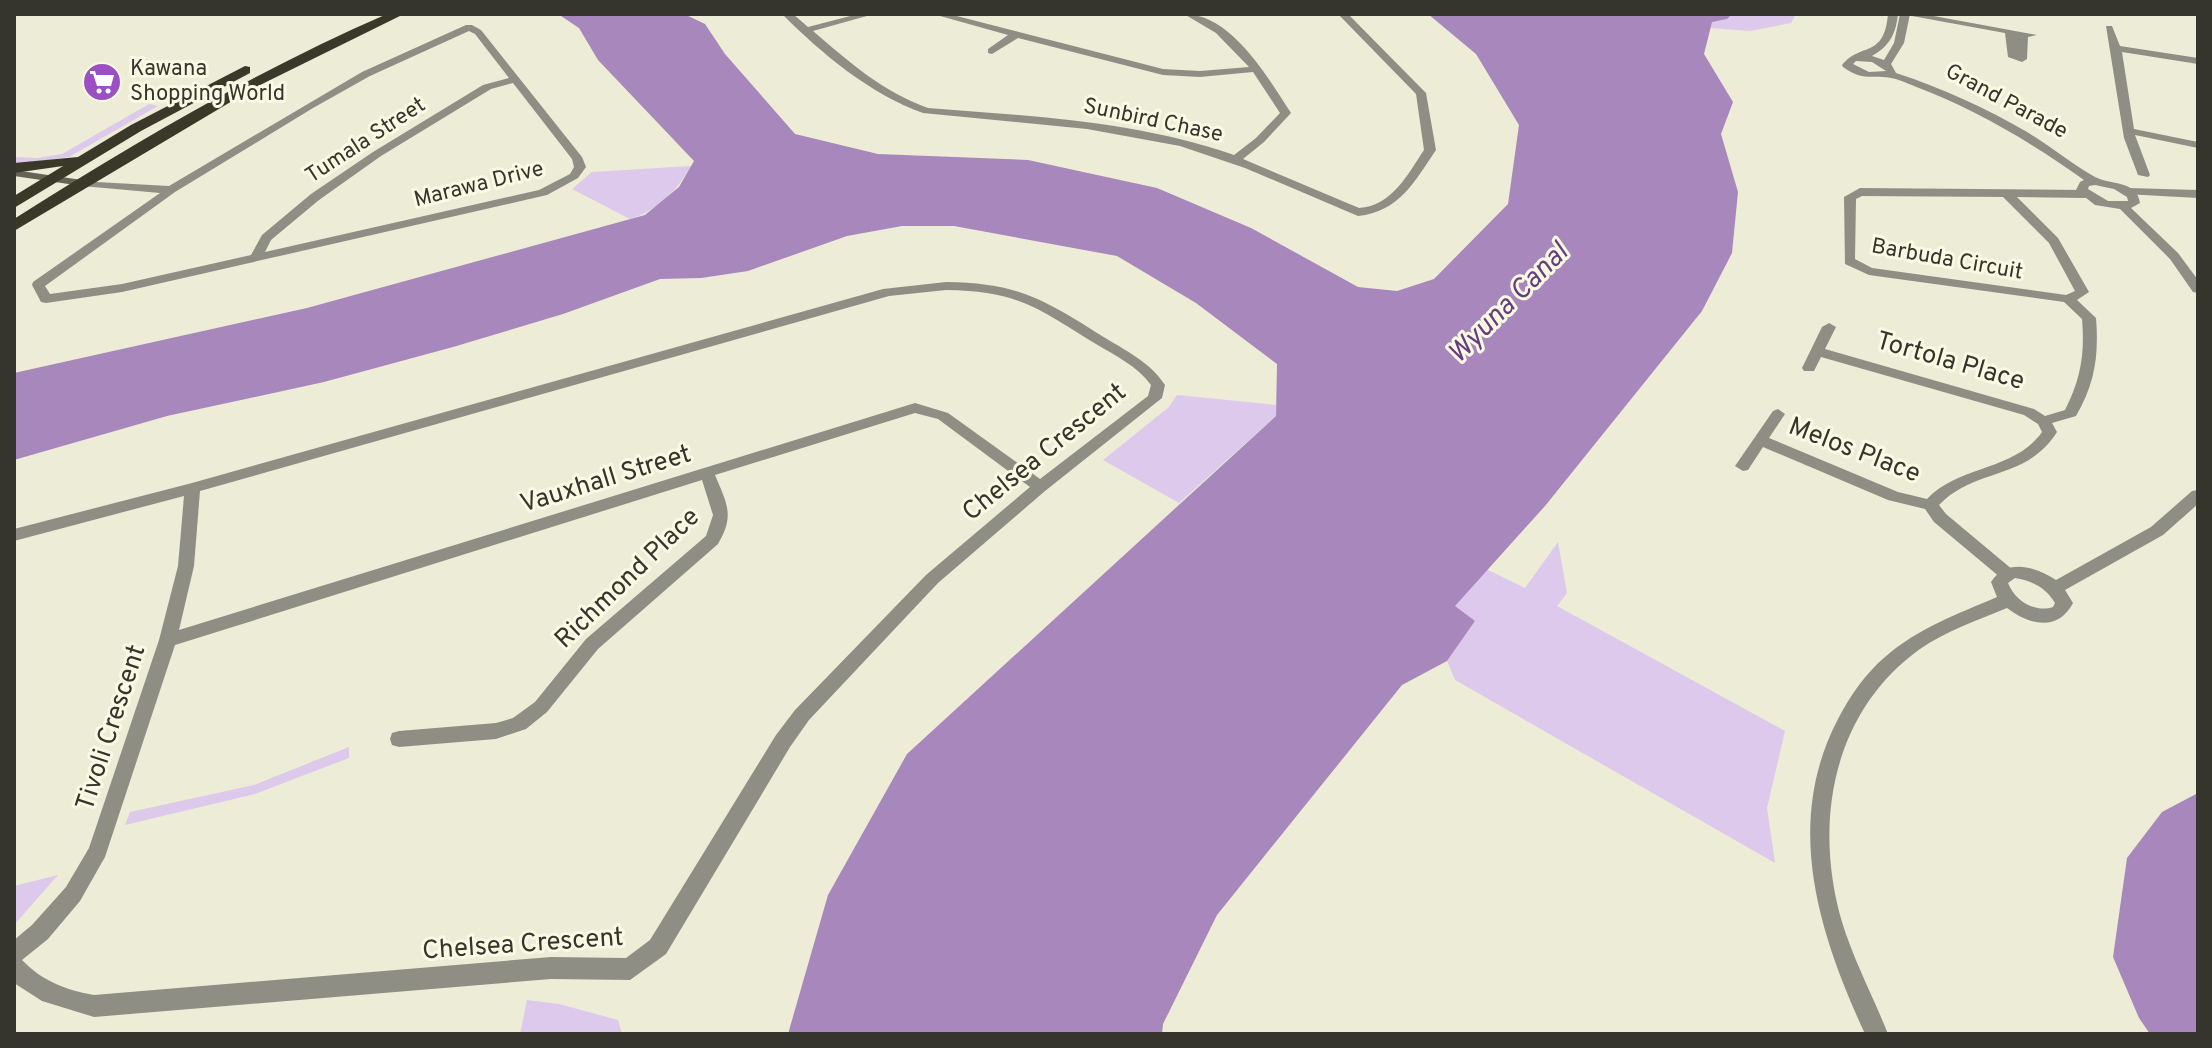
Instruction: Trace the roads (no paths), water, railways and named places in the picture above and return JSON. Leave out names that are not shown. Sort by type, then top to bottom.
[{"type":"highway","points":[[14,203],[92,154],[241,72],[365,14]]},
{"type":"highway","points":[[14,226],[266,74],[398,14]]},
{"type":"highway","points":[[14,171],[92,154]]},
{"type":"main road","points":[[14,171],[47,182]]},
{"type":"main road","points":[[14,184],[82,183]]},
{"type":"street","name":"Sunbird Chase","points":[[787,14],[884,94],[908,106],[927,111],[1091,124],[1183,143],[1235,160],[1358,212],[1374,213],[1396,198],[1430,150],[1421,93],[1343,14]]},
{"type":"street","points":[[807,30],[869,14]]},
{"type":"street","points":[[938,14],[1163,72],[1200,74],[1255,69]]},
{"type":"street","points":[[1189,14],[1209,21],[1224,32],[1286,113],[1235,160]]},
{"type":"street","points":[[1893,14],[1888,39],[1878,51],[1849,59],[1847,65],[1870,75],[1888,69],[1899,43],[1905,14],[2010,31],[2028,34],[2022,59],[2013,57],[2010,31]]},
{"type":"street","name":"Marawa Drive","points":[[469,27],[478,32],[578,159],[580,167],[574,176],[543,193],[122,288],[46,299],[38,285],[171,190],[354,81],[469,27]]},
{"type":"street","points":[[2109,28],[2116,48],[2130,131],[2144,175]]},
{"type":"street","points":[[992,51],[1015,35]]},
{"type":"street","points":[[2116,48],[2198,61]]},
{"type":"street","points":[[1860,57],[1888,69]]},
{"type":"street","name":"Grand Parade","points":[[1888,69],[1992,117],[2057,155],[2095,182],[2129,192],[2198,194]]},
{"type":"street","name":"Tumala Street","points":[[256,257],[266,238],[315,197],[377,154],[487,87],[515,79]]},
{"type":"street","points":[[2130,131],[2198,145]]},
{"type":"street","points":[[2085,194],[2082,190],[2084,184],[2095,182]]},
{"type":"street","points":[[82,183],[171,190]]},
{"type":"street","name":"Barbuda Circuit","points":[[2005,192],[2054,241],[2082,292],[2068,299],[1869,271],[1849,261],[1850,197],[1853,194],[2005,192],[2085,194],[2106,204],[2123,206]]},
{"type":"street","points":[[2123,206],[2134,203],[2129,192]]},
{"type":"street","points":[[2123,206],[2174,256],[2198,289]]},
{"type":"street","name":"Chelsea Crescent","points":[[14,535],[888,292],[954,285],[1001,291],[1041,304],[1142,366],[1158,385],[1155,398],[1040,487],[932,579],[802,715],[783,741],[658,947],[630,969],[551,968],[94,1006],[62,1000],[19,974],[14,967]]},
{"type":"street","points":[[2043,421],[2071,413],[2086,386],[2092,357],[2089,318],[2068,299]]},
{"type":"street","points":[[1809,368],[1829,327]]},
{"type":"street","name":"Tortola Place","points":[[1819,352],[2007,405],[2029,412],[2043,421],[2050,432],[2046,441],[2013,463],[1938,492],[1930,505]]},
{"type":"street","name":"Vauxhall Street","points":[[168,640],[915,408],[943,416],[1040,487]]},
{"type":"street","points":[[1743,466],[1778,414]]},
{"type":"street","name":"Melos Place","points":[[1762,441],[1894,496],[1930,505]]},
{"type":"street","name":"Richmond Place","points":[[399,739],[496,731],[519,724],[541,707],[592,644],[712,540],[722,526],[723,515],[707,474]]},
{"type":"street","name":"Tivoli Crescent","points":[[14,953],[40,932],[73,894],[98,851],[168,640],[186,566],[192,488]]},
{"type":"street","points":[[2055,588],[2157,531],[2198,495]]},
{"type":"street","points":[[1930,505],[1940,518],[2007,574]]},
{"type":"street","points":[[2025,573],[2055,588],[2064,603],[2058,614],[2040,616],[2008,600],[1999,587],[2002,577],[2007,574],[2025,573]]},
{"type":"street","points":[[1877,1034],[1851,979],[1830,911],[1819,851],[1821,799],[1832,755],[1851,708],[1884,668],[1914,644],[2008,600]]},
{"type":"water","name":"Wyuna Canal","points":[[558,14],[684,14],[705,24],[725,54],[795,134],[878,154],[1028,160],[1157,188],[1251,228],[1358,287],[1397,291],[1434,279],[1508,204],[1519,125],[1476,54],[1428,14],[1732,14],[1727,19],[1712,22],[1704,54],[1733,102],[1721,134],[1738,192],[1732,253],[1702,311],[1545,506],[1455,606],[1475,621],[1447,661],[1402,685],[1217,915],[1163,1024],[1162,1034],[788,1034],[828,895],[907,754],[1276,416],[1277,364],[1196,303],[1117,256],[954,226],[902,226],[847,236],[748,271],[701,278],[660,279],[563,314],[453,347],[324,382],[167,416],[14,460],[14,373],[307,308],[645,215],[679,187],[694,161],[598,60],[579,28]]},
{"type":"water","points":[[2198,793],[2198,1034],[2150,1034],[2139,1018],[2113,957],[2127,858],[2162,812]]},
{"type":"place","name":"Kawana Shopping World","points":[[102,82]]}]
